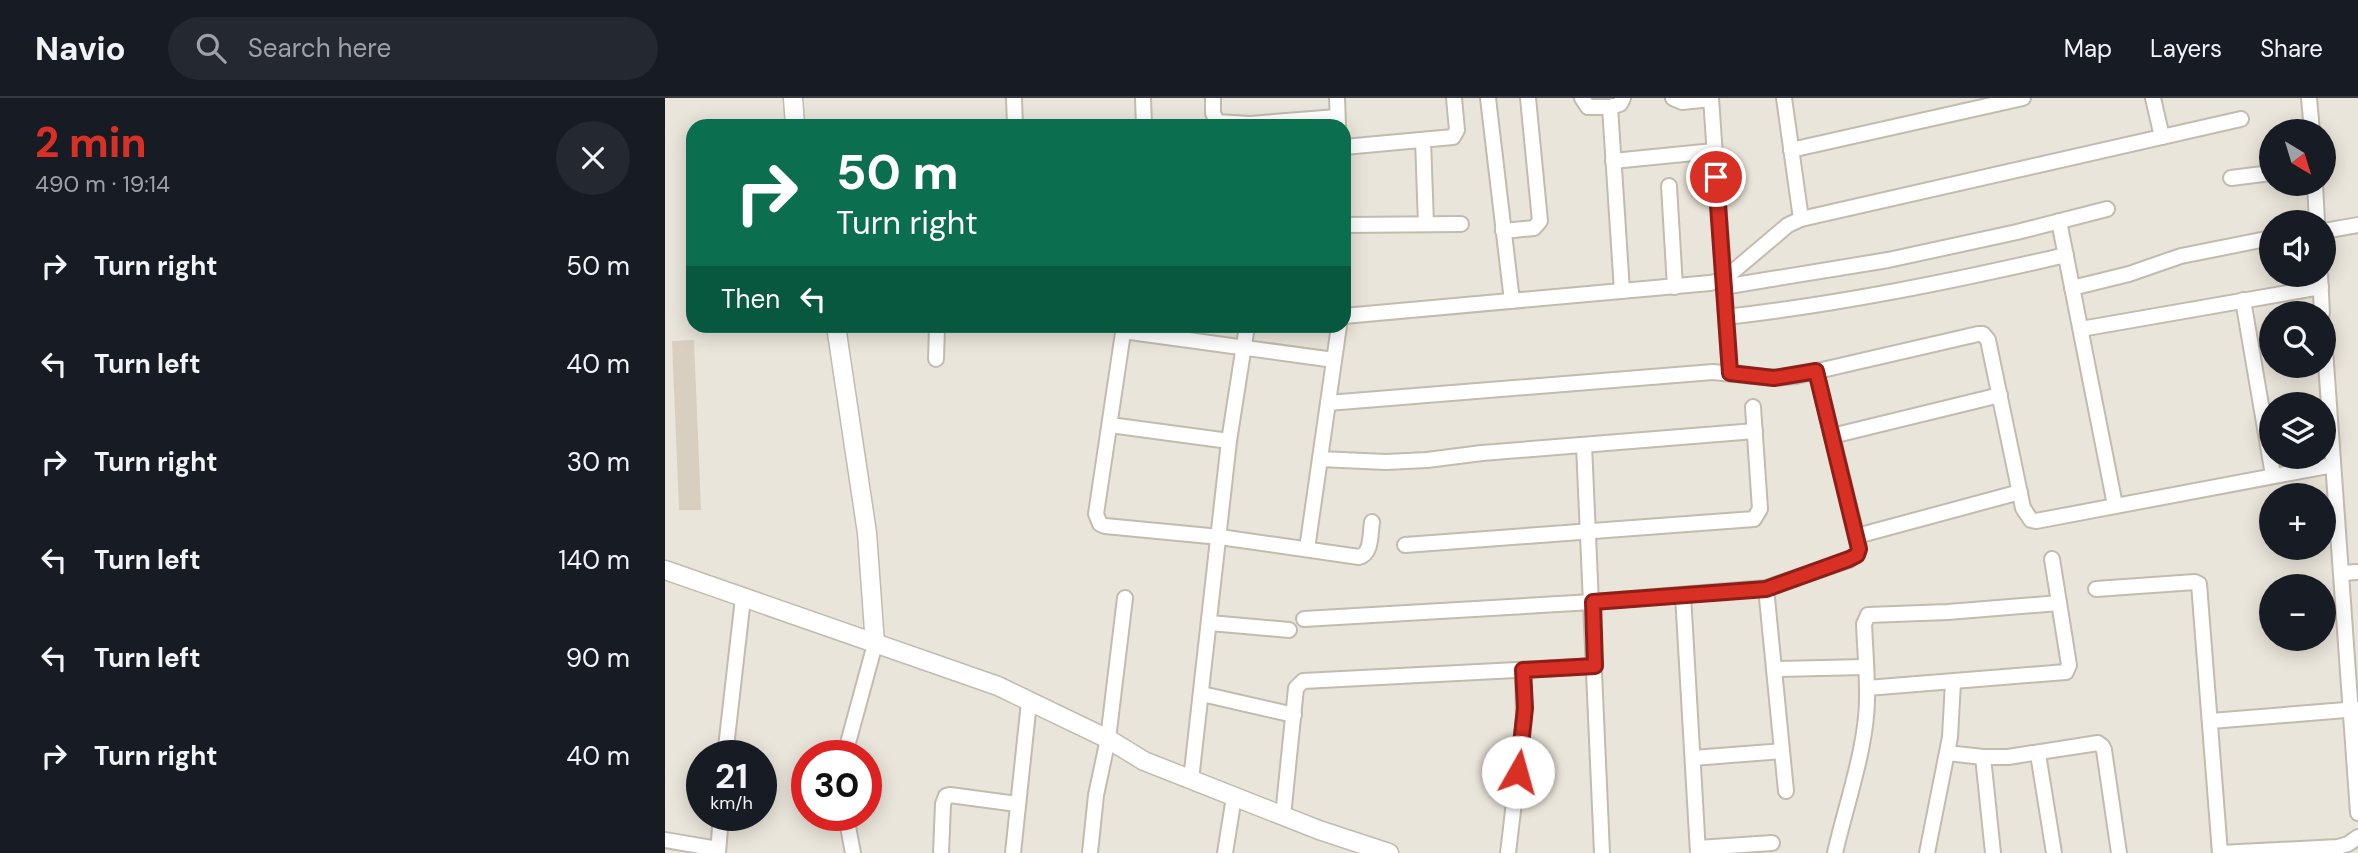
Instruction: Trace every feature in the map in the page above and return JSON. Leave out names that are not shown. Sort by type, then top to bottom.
[{"type":"street","points":[[793,98],[794,119]]},
{"type":"street","points":[[1014,98],[1016,119]]},
{"type":"street","points":[[1143,98],[1144,119]]},
{"type":"street","points":[[1213,98],[1216,119]]},
{"type":"street","points":[[1337,98],[1338,119]]},
{"type":"street","points":[[1351,146],[1446,138],[1456,134],[1454,98]]},
{"type":"street","points":[[1488,98],[1512,301]]},
{"type":"street","points":[[1503,231],[1534,228],[1540,221],[1528,98]]},
{"type":"street","points":[[1582,98],[1588,107],[1610,107],[1620,104],[1623,98]]},
{"type":"street","points":[[1673,98],[1682,102],[1711,99],[1730,373]]},
{"type":"street","points":[[1784,98],[1801,219]]},
{"type":"street","points":[[1791,150],[2024,98]]},
{"type":"street","points":[[2153,98],[2162,137]]},
{"type":"street","points":[[2309,98],[2311,119]]},
{"type":"street","points":[[1610,107],[1622,291]]},
{"type":"street","points":[[1723,284],[1788,226],[1801,219],[2241,119]]},
{"type":"street","points":[[1423,140],[1426,224]]},
{"type":"street","points":[[1613,161],[1714,151]]},
{"type":"street","points":[[2231,178],[2259,174]]},
{"type":"street","points":[[1669,186],[1675,287]]},
{"type":"street","points":[[1351,315],[1723,284],[1888,260],[2107,209]]},
{"type":"street","points":[[2059,221],[2115,505]]},
{"type":"street","points":[[1351,225],[1461,224]]},
{"type":"street","points":[[2336,229],[2358,225]]},
{"type":"street","points":[[2072,288],[2129,275],[2181,256],[2259,240]]},
{"type":"street","points":[[1726,317],[1795,309],[1902,291],[2066,255]]},
{"type":"street","points":[[2081,329],[2243,300],[2296,287]]},
{"type":"street","points":[[2243,300],[2273,475]]},
{"type":"street","points":[[837,333],[867,533],[875,644],[850,740]]},
{"type":"street","points":[[936,359],[937,333]]},
{"type":"street","points":[[1123,333],[1096,514],[1100,524],[1363,556],[1368,552],[1372,522]]},
{"type":"street","points":[[1154,333],[1334,360]]},
{"type":"street","points":[[1192,780],[1229,441],[1246,333]]},
{"type":"street","points":[[1307,549],[1338,333]]},
{"type":"street","points":[[1328,403],[1713,372],[1774,378],[1983,334],[1988,340],[2024,508],[2031,520],[2309,469]]},
{"type":"street","points":[[1304,619],[1766,589],[1849,559],[1857,555],[1857,536],[1816,371]]},
{"type":"street","points":[[1832,436],[2000,395]]},
{"type":"street","points":[[1405,545],[1754,519],[1760,509],[1753,407]]},
{"type":"street","points":[[1109,425],[1229,441]]},
{"type":"street","points":[[1320,459],[1386,462],[1755,431]]},
{"type":"street","points":[[1584,445],[1602,853]]},
{"type":"street","points":[[2333,469],[2341,573],[2351,643],[2358,813]]},
{"type":"street","points":[[1857,536],[2020,492]]},
{"type":"street","points":[[1867,688],[2066,673],[2069,665],[2052,559]]},
{"type":"street","points":[[665,570],[998,686],[1108,740],[1144,761],[1283,816],[1389,853]]},
{"type":"street","points":[[2341,573],[2358,572]]},
{"type":"street","points":[[2096,589],[2195,582],[2199,584],[2220,853],[2338,847],[2358,837]]},
{"type":"street","points":[[1766,589],[1786,791]]},
{"type":"street","points":[[1683,594],[1698,850],[1772,843]]},
{"type":"street","points":[[727,740],[743,598]]},
{"type":"street","points":[[1090,853],[1096,795],[1108,740],[1125,598]]},
{"type":"street","points":[[1835,853],[1863,739],[1867,688],[1864,624],[1868,615],[2059,603]]},
{"type":"street","points":[[1210,622],[1289,630]]},
{"type":"street","points":[[1283,816],[1296,688],[1303,681],[1595,666]]},
{"type":"street","points":[[1774,669],[1865,667]]},
{"type":"street","points":[[1508,853],[1524,718],[1523,670]]},
{"type":"street","points":[[1927,853],[1947,752],[1953,682]]},
{"type":"street","points":[[1202,694],[1294,715]]},
{"type":"street","points":[[1013,853],[1029,702]]},
{"type":"street","points":[[2211,721],[2354,710]]},
{"type":"street","points":[[1947,752],[1983,757],[2038,754],[2092,744],[2102,746],[2119,853]]},
{"type":"street","points":[[1693,758],[1782,751]]},
{"type":"street","points":[[2038,754],[2054,853]]},
{"type":"street","points":[[1983,757],[1993,853]]},
{"type":"street","points":[[941,853],[943,804],[946,796],[1017,804]]},
{"type":"street","points":[[1225,853],[1234,797]]},
{"type":"street","points":[[665,840],[718,851],[720,831]]},
{"type":"street","points":[[849,831],[853,853]]},
{"type":"shaded area","points":[[665,98],[2358,98],[2358,853],[665,853]]},
{"type":"building","points":[[694,340],[701,510],[679,510],[672,341]]},
{"type":"route","points":[[1518,772],[1525,708],[1523,670],[1595,666],[1593,602],[1766,589],[1849,559],[1857,555],[1859,549],[1816,371],[1774,378],[1730,373],[1716,177]]}]
